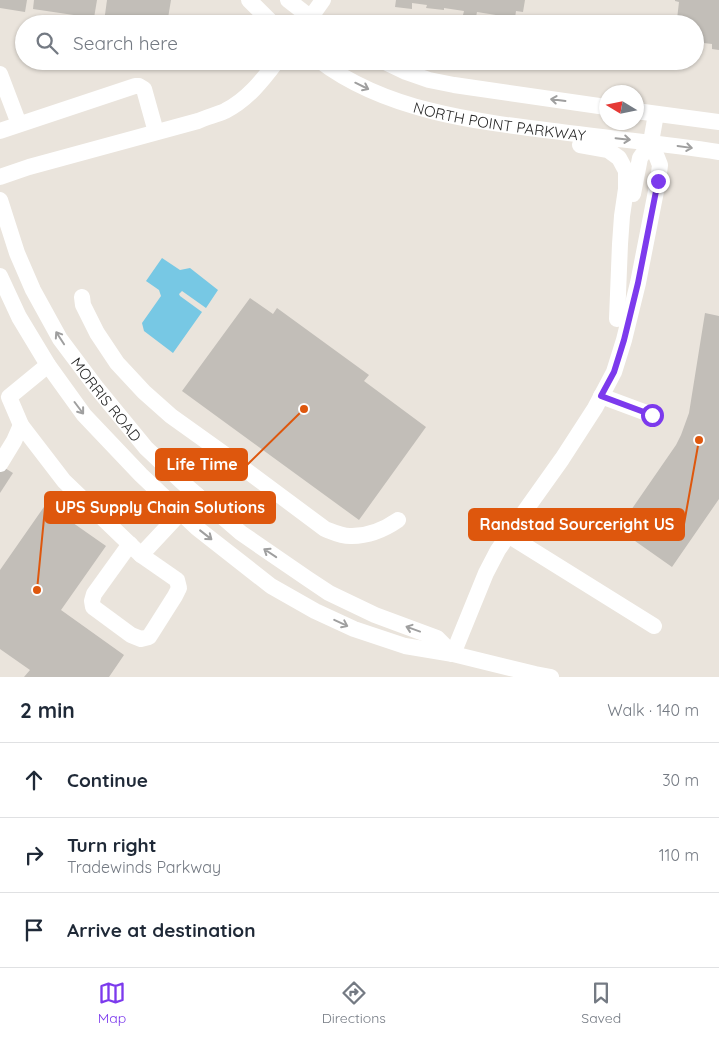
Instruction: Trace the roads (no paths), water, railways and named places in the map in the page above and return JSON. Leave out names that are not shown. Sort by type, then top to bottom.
[{"type":"street","points":[[248,0],[264,15]]},
{"type":"street","points":[[288,0],[304,15]]},
{"type":"street","points":[[316,15],[323,0]]},
{"type":"street","points":[[0,177],[29,167],[198,121],[225,111],[256,88],[270,70]]},
{"type":"street","name":"NORTH POINT PARKWAY","points":[[332,70],[365,88],[408,105],[438,112],[510,126],[651,142],[719,152]]},
{"type":"street","name":"NORTH POINT PARKWAY","points":[[402,70],[429,80],[454,85],[599,106]]},
{"type":"street","points":[[0,74],[19,124]]},
{"type":"street","points":[[0,131],[134,86],[139,86],[144,89],[156,132]]},
{"type":"street","points":[[644,112],[719,122]]},
{"type":"street","points":[[604,389],[617,319],[631,205],[640,158],[651,142],[656,114]]},
{"type":"street","points":[[510,126],[519,135],[608,150],[619,158],[626,171],[626,189],[620,244],[617,319]]},
{"type":"street","points":[[453,654],[486,573],[508,535],[562,459],[614,372],[638,283],[658,181],[660,165],[651,142]]},
{"type":"street","name":"MORRIS ROAD","points":[[0,200],[20,260],[33,290],[60,339],[146,448],[242,534],[328,593],[375,615],[437,638],[453,654]]},
{"type":"street","name":"MORRIS ROAD","points":[[0,276],[19,317],[48,365],[84,414],[141,475],[197,528],[271,586],[315,611],[354,629],[405,646],[453,654],[551,677]]},
{"type":"street","points":[[82,297],[97,333],[117,363],[144,392],[171,416],[325,529],[338,534],[352,536],[389,526],[398,520]]},
{"type":"street","points":[[48,365],[5,394],[21,425],[64,481],[136,550],[177,580],[180,588],[149,637],[141,639],[132,635],[93,608],[94,594],[136,550],[181,513],[197,495]]},
{"type":"street","points":[[604,389],[652,415]]},
{"type":"street","points":[[0,464],[21,425]]},
{"type":"street","points":[[508,535],[654,626]]},
{"type":"water","points":[[162,258],[180,270],[190,268],[218,290],[206,308],[182,291],[179,294],[202,312],[173,353],[144,331],[142,323],[161,296],[159,290],[146,281]]},
{"type":"place","name":"Life Time","points":[[304,409]]},
{"type":"place","name":"Randstad Sourceright US","points":[[699,440]]},
{"type":"place","name":"UPS Supply Chain Solutions","points":[[37,590]]}]
